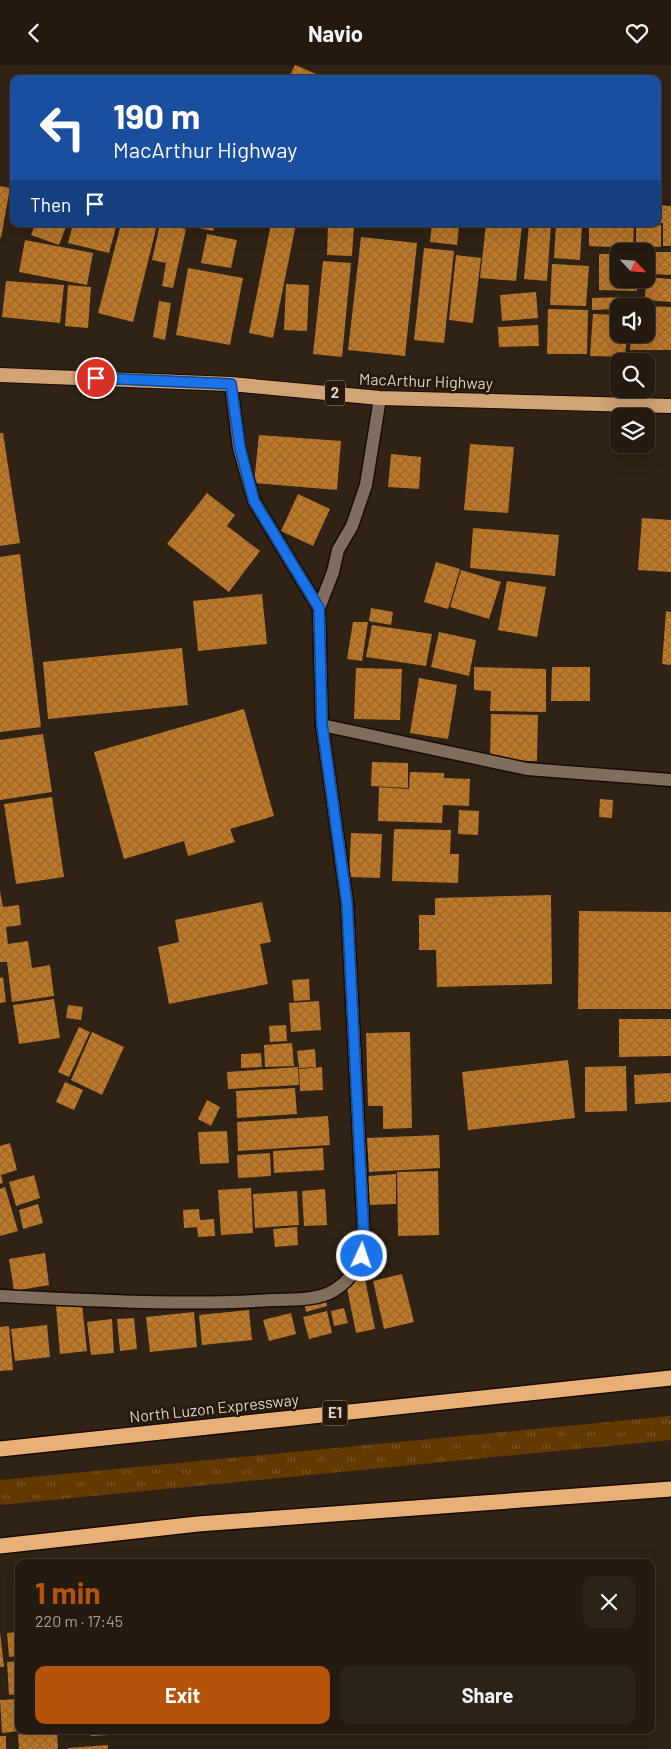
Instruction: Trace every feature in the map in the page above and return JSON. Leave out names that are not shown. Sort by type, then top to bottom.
[{"type":"highway","name":"MacArthur Highway","points":[[0,375],[231,384],[380,398],[671,406]]},
{"type":"highway","name":"North Luzon Expressway","points":[[0,1449],[671,1378]]},
{"type":"highway","points":[[0,1546],[198,1524],[671,1489]]},
{"type":"street","points":[[231,384],[240,448],[254,501],[319,608]]},
{"type":"street","points":[[0,1296],[189,1302],[309,1298],[331,1292],[343,1285],[354,1273],[362,1256],[364,1238],[347,903],[322,725],[319,608],[333,572],[338,550],[352,526],[366,485],[380,398]]},
{"type":"street","points":[[322,725],[527,769],[671,779]]},
{"type":"green space","points":[[671,1416],[671,1440],[0,1505],[0,1480]]},
{"type":"building","points":[[295,65],[319,75],[290,75]]},
{"type":"building","points":[[0,186],[10,188],[1,238],[0,237]]},
{"type":"building","points":[[661,205],[671,206],[671,246],[663,246],[663,223],[661,223]]},
{"type":"building","points":[[34,227],[66,227],[59,245],[31,235]]},
{"type":"building","points":[[72,227],[116,227],[109,253],[68,243]]},
{"type":"building","points":[[120,227],[157,227],[133,322],[98,313]]},
{"type":"building","points":[[159,227],[186,229],[173,288],[162,286],[166,263],[152,260]]},
{"type":"building","points":[[195,227],[214,227],[213,231]]},
{"type":"building","points":[[270,227],[295,227],[273,338],[249,333]]},
{"type":"building","points":[[328,227],[354,227],[352,256],[327,255]]},
{"type":"building","points":[[432,227],[459,227],[457,245],[430,242]]},
{"type":"building","points":[[486,227],[522,227],[516,281],[480,278]]},
{"type":"building","points":[[529,227],[551,227],[547,281],[524,279]]},
{"type":"building","points":[[556,227],[582,227],[580,260],[554,258]]},
{"type":"building","points":[[589,227],[634,227],[633,243],[610,243],[610,247],[589,246]]},
{"type":"building","points":[[636,227],[661,227],[661,247],[655,247],[655,243],[636,243]]},
{"type":"building","points":[[207,234],[237,240],[231,268],[201,263]]},
{"type":"building","points":[[361,237],[417,243],[405,356],[348,350]]},
{"type":"building","points":[[25,240],[93,253],[87,285],[19,272]]},
{"type":"building","points":[[424,248],[454,251],[444,343],[414,340]]},
{"type":"building","points":[[655,252],[671,252],[671,275],[655,274]]},
{"type":"building","points":[[599,254],[610,254],[610,288],[637,288],[637,291],[599,290]]},
{"type":"building","points":[[456,255],[481,258],[473,323],[449,320]]},
{"type":"building","points":[[323,261],[351,263],[342,357],[313,354]]},
{"type":"building","points":[[552,264],[589,266],[586,306],[550,305]]},
{"type":"building","points":[[188,268],[243,278],[230,345],[176,335]]},
{"type":"building","points":[[655,278],[671,279],[671,302],[655,301],[655,298],[645,298],[646,288],[655,288]]},
{"type":"building","points":[[6,281],[64,285],[60,323],[2,317]]},
{"type":"building","points":[[286,284],[309,285],[307,331],[284,330]]},
{"type":"building","points":[[68,285],[91,287],[88,328],[65,326]]},
{"type":"building","points":[[536,292],[538,318],[502,321],[500,295]]},
{"type":"building","points":[[625,297],[610,298],[610,309],[592,310],[592,298]]},
{"type":"building","points":[[159,301],[171,303],[165,340],[153,337]]},
{"type":"building","points":[[655,306],[671,307],[671,350],[630,350],[630,343],[655,343]]},
{"type":"building","points":[[548,309],[588,310],[587,354],[547,354]]},
{"type":"building","points":[[593,314],[610,315],[610,343],[626,343],[625,353],[610,353],[610,357],[590,356]]},
{"type":"building","points":[[538,325],[539,346],[499,347],[498,327]]},
{"type":"building","points":[[0,433],[3,433],[20,543],[0,546]]},
{"type":"building","points":[[259,435],[341,441],[337,490],[254,483]]},
{"type":"building","points":[[470,444],[514,447],[508,513],[464,510]]},
{"type":"building","points":[[391,454],[421,457],[419,489],[388,487]]},
{"type":"building","points":[[207,493],[235,515],[227,526],[260,551],[229,592],[167,544]]},
{"type":"building","points":[[298,494],[330,509],[313,546],[281,531]]},
{"type":"building","points":[[642,518],[671,520],[671,572],[638,570]]},
{"type":"building","points":[[473,528],[559,535],[555,576],[470,568]]},
{"type":"building","points":[[20,554],[41,727],[0,732],[0,557]]},
{"type":"building","points":[[436,562],[460,569],[448,609],[424,602]]},
{"type":"building","points":[[461,570],[501,582],[489,619],[450,607]]},
{"type":"building","points":[[507,581],[546,587],[537,637],[498,630]]},
{"type":"building","points":[[262,594],[267,644],[198,651],[193,601]]},
{"type":"building","points":[[371,608],[393,612],[391,625],[369,621]]},
{"type":"building","points":[[666,611],[671,612],[671,665],[662,664]]},
{"type":"building","points":[[353,622],[368,622],[362,661],[347,659]]},
{"type":"building","points":[[372,625],[432,634],[426,666],[366,657]]},
{"type":"building","points":[[439,632],[476,640],[469,676],[431,667]]},
{"type":"building","points":[[182,648],[188,705],[48,719],[43,662]]},
{"type":"building","points":[[474,667],[546,669],[546,712],[490,711],[491,691],[474,690]]},
{"type":"building","points":[[552,667],[590,667],[590,701],[551,701]]},
{"type":"building","points":[[356,668],[402,669],[400,720],[354,719]]},
{"type":"building","points":[[419,678],[457,685],[448,739],[410,733]]},
{"type":"building","points":[[244,709],[274,816],[230,829],[235,842],[188,856],[184,841],[124,859],[94,752]]},
{"type":"building","points":[[491,714],[538,715],[537,761],[490,760]]},
{"type":"building","points":[[43,734],[52,792],[0,800],[0,740]]},
{"type":"building","points":[[372,762],[408,763],[408,788],[371,786]]},
{"type":"building","points":[[410,772],[444,773],[444,778],[470,779],[469,806],[443,805],[442,823],[378,821],[379,787],[409,789]]},
{"type":"building","points":[[52,797],[64,877],[16,884],[4,804]]},
{"type":"building","points":[[600,799],[613,800],[612,818],[599,817]]},
{"type":"building","points":[[459,810],[479,811],[478,835],[458,834]]},
{"type":"building","points":[[394,829],[451,830],[450,854],[459,854],[458,883],[392,881]]},
{"type":"building","points":[[351,833],[382,834],[380,878],[349,877]]},
{"type":"building","points":[[0,891],[3,907],[19,905],[21,925],[6,927],[8,944],[28,941],[32,968],[50,965],[54,996],[12,1002],[7,962],[0,962]]},
{"type":"building","points":[[551,895],[552,984],[437,987],[436,950],[419,950],[419,915],[435,915],[435,898]]},
{"type":"building","points":[[262,902],[271,942],[260,944],[268,984],[169,1004],[158,947],[179,942],[175,920]]},
{"type":"building","points":[[579,911],[671,912],[671,1009],[578,1009]]},
{"type":"building","points":[[3,977],[6,1002],[0,1003],[0,978]]},
{"type":"building","points":[[309,979],[310,1000],[294,1001],[292,980]]},
{"type":"building","points":[[54,999],[60,1038],[19,1044],[13,1005]]},
{"type":"building","points":[[319,1001],[321,1030],[291,1032],[289,1003]]},
{"type":"building","points":[[68,1005],[83,1007],[81,1020],[66,1018]]},
{"type":"building","points":[[619,1019],[671,1019],[671,1056],[619,1057]]},
{"type":"building","points":[[286,1025],[287,1041],[270,1042],[269,1026]]},
{"type":"building","points":[[79,1027],[90,1032],[69,1077],[58,1072]]},
{"type":"building","points":[[92,1032],[124,1047],[102,1095],[71,1080]]},
{"type":"building","points":[[410,1032],[412,1128],[383,1129],[383,1106],[368,1106],[366,1033]]},
{"type":"building","points":[[292,1043],[294,1066],[265,1067],[264,1045]]},
{"type":"building","points":[[315,1049],[316,1067],[299,1068],[297,1051]]},
{"type":"building","points":[[261,1053],[262,1067],[241,1068],[241,1054]]},
{"type":"building","points":[[568,1060],[575,1118],[468,1130],[462,1072]]},
{"type":"building","points":[[626,1066],[627,1111],[585,1112],[585,1067]]},
{"type":"building","points":[[298,1067],[299,1085],[228,1089],[227,1072]]},
{"type":"building","points":[[322,1067],[323,1090],[300,1091],[299,1069]]},
{"type":"building","points":[[671,1073],[671,1102],[635,1104],[634,1075]]},
{"type":"building","points":[[65,1082],[83,1090],[74,1110],[56,1102]]},
{"type":"building","points":[[295,1088],[297,1114],[237,1118],[236,1091]]},
{"type":"building","points":[[207,1100],[220,1107],[211,1126],[198,1119]]},
{"type":"building","points":[[328,1116],[330,1145],[238,1151],[237,1122]]},
{"type":"building","points":[[227,1131],[229,1163],[200,1164],[198,1132]]},
{"type":"building","points":[[439,1135],[440,1168],[369,1172],[367,1138]]},
{"type":"building","points":[[10,1143],[17,1170],[1,1175],[3,1183],[0,1184],[0,1146]]},
{"type":"building","points":[[323,1148],[324,1170],[274,1173],[273,1151]]},
{"type":"building","points":[[270,1153],[271,1176],[238,1178],[237,1155]]},
{"type":"building","points":[[438,1171],[439,1235],[398,1236],[397,1172]]},
{"type":"building","points":[[396,1174],[396,1204],[368,1205],[368,1176]]},
{"type":"building","points":[[34,1175],[40,1198],[16,1206],[9,1182]]},
{"type":"building","points":[[5,1187],[18,1231],[0,1236],[0,1189]]},
{"type":"building","points":[[251,1188],[253,1233],[221,1235],[218,1190]]},
{"type":"building","points":[[325,1189],[327,1225],[304,1226],[302,1191]]},
{"type":"building","points":[[297,1191],[299,1225],[255,1228],[253,1194]]},
{"type":"building","points":[[38,1204],[43,1223],[23,1229],[19,1210]]},
{"type":"building","points":[[199,1209],[200,1220],[214,1219],[215,1236],[198,1237],[197,1227],[184,1228],[183,1210]]},
{"type":"building","points":[[297,1227],[298,1245],[275,1247],[273,1229]]},
{"type":"building","points":[[45,1253],[49,1285],[14,1291],[9,1259]]},
{"type":"building","points":[[402,1274],[414,1322],[384,1329],[373,1281]]},
{"type":"building","points":[[365,1279],[375,1329],[356,1333],[346,1283]]},
{"type":"building","points":[[325,1296],[327,1306],[306,1312],[304,1301]]},
{"type":"building","points":[[82,1304],[87,1351],[60,1354],[56,1306]]},
{"type":"building","points":[[344,1308],[348,1323],[334,1326],[331,1311]]},
{"type":"building","points":[[249,1310],[252,1340],[202,1345],[199,1315]]},
{"type":"building","points":[[327,1311],[332,1333],[309,1339],[303,1317]]},
{"type":"building","points":[[194,1312],[197,1347],[150,1352],[146,1317]]},
{"type":"building","points":[[291,1313],[296,1334],[269,1341],[263,1320]]},
{"type":"building","points":[[134,1318],[137,1349],[120,1351],[117,1319]]},
{"type":"building","points":[[112,1319],[114,1353],[91,1355],[87,1322]]},
{"type":"building","points":[[47,1325],[50,1357],[15,1361],[11,1329]]},
{"type":"building","points":[[9,1326],[13,1370],[0,1371],[0,1327]]},
{"type":"building","points":[[0,1632],[4,1667],[0,1667]]},
{"type":"building","points":[[15,1632],[15,1656],[9,1657],[7,1633]]},
{"type":"building","points":[[15,1661],[15,1694],[9,1695],[7,1662]]},
{"type":"building","points":[[15,1699],[15,1731],[2,1733],[0,1700]]},
{"type":"building","points":[[18,1734],[57,1734],[58,1749],[19,1749]]},
{"type":"building","points":[[91,1734],[109,1734],[109,1735],[91,1736]]},
{"type":"building","points":[[0,1736],[6,1736],[6,1749],[0,1749]]},
{"type":"building","points":[[108,1745],[108,1749],[68,1749],[68,1748]]},
{"type":"route","points":[[96,378],[231,384],[240,448],[254,501],[319,608],[322,725],[347,903],[364,1238],[362,1256]]}]
